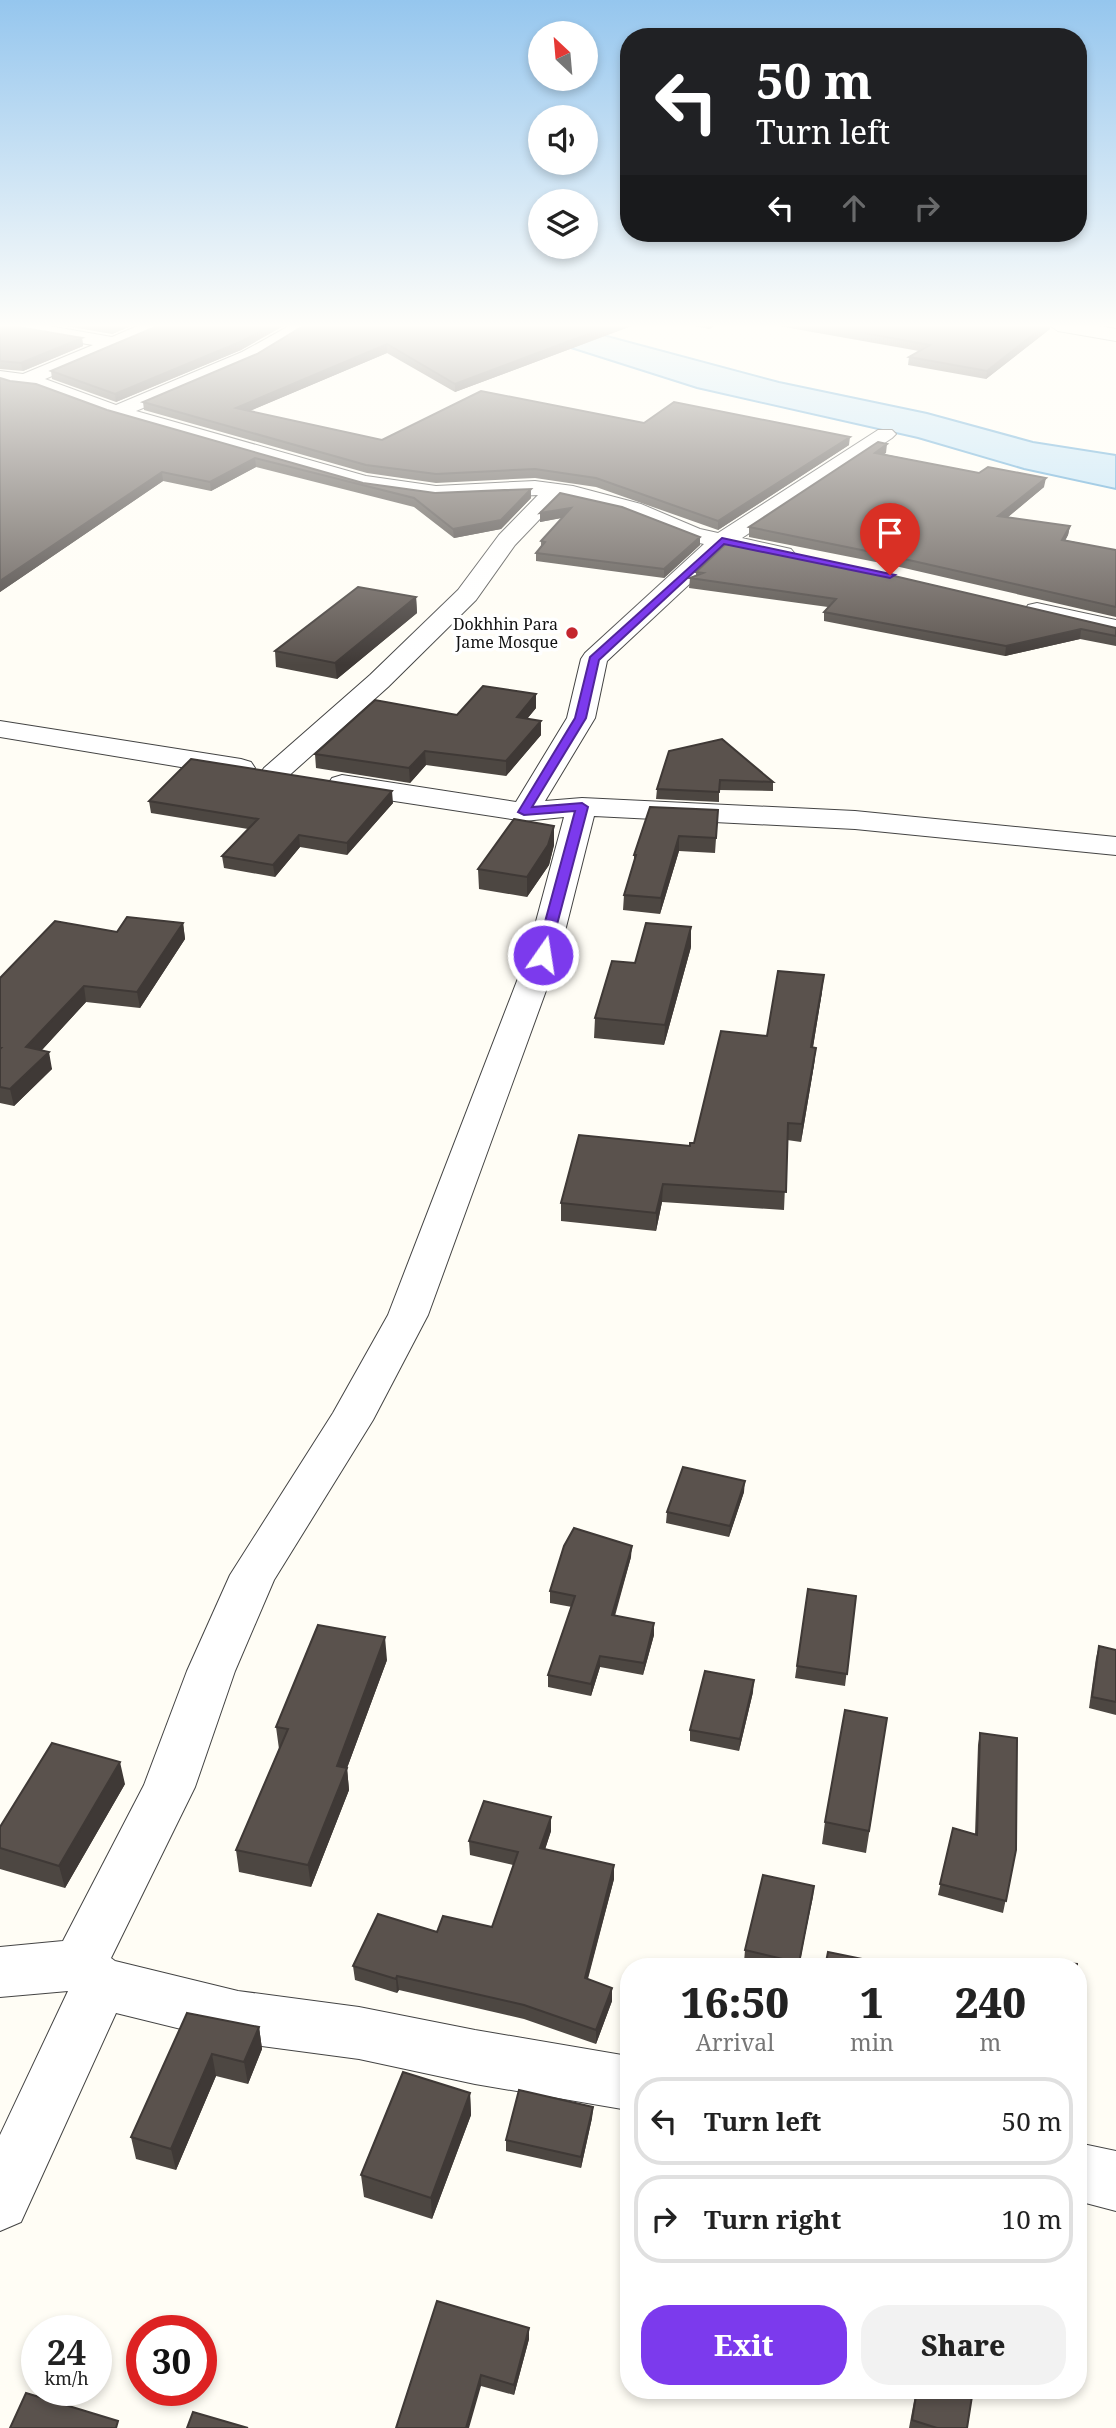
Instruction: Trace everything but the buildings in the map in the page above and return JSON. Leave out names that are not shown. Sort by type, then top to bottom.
[{"type":"street","points":[[210,438],[365,482],[436,493],[535,488],[596,497],[633,509],[692,534],[808,559]]},
{"type":"street","points":[[524,812],[581,718],[594,659],[722,541],[881,438]]},
{"type":"street","points":[[274,774],[379,681],[467,595],[506,540],[555,490]]},
{"type":"street","points":[[1018,606],[1116,628]]},
{"type":"street","points":[[0,729],[524,812],[582,807],[855,820],[1116,846]]},
{"type":"street","points":[[0,2201],[84,2021],[90,1974],[169,1787],[211,1671],[253,1575],[351,1420],[408,1315],[543,955],[582,807]]},
{"type":"street","points":[[0,1972],[90,1974],[238,2017],[359,2033],[475,2057],[620,2082]]},
{"type":"street","points":[[1087,2174],[1116,2181]]},
{"type":"water","points":[[919,438],[1020,438],[1116,455],[1116,489],[1024,469]]},
{"type":"place","name":"Dokhhin Para Jame Mosque","points":[[572,633]]},
{"type":"route","points":[[543,955],[559,886],[582,807],[524,812],[581,718],[594,659],[722,541],[890,575]]}]
